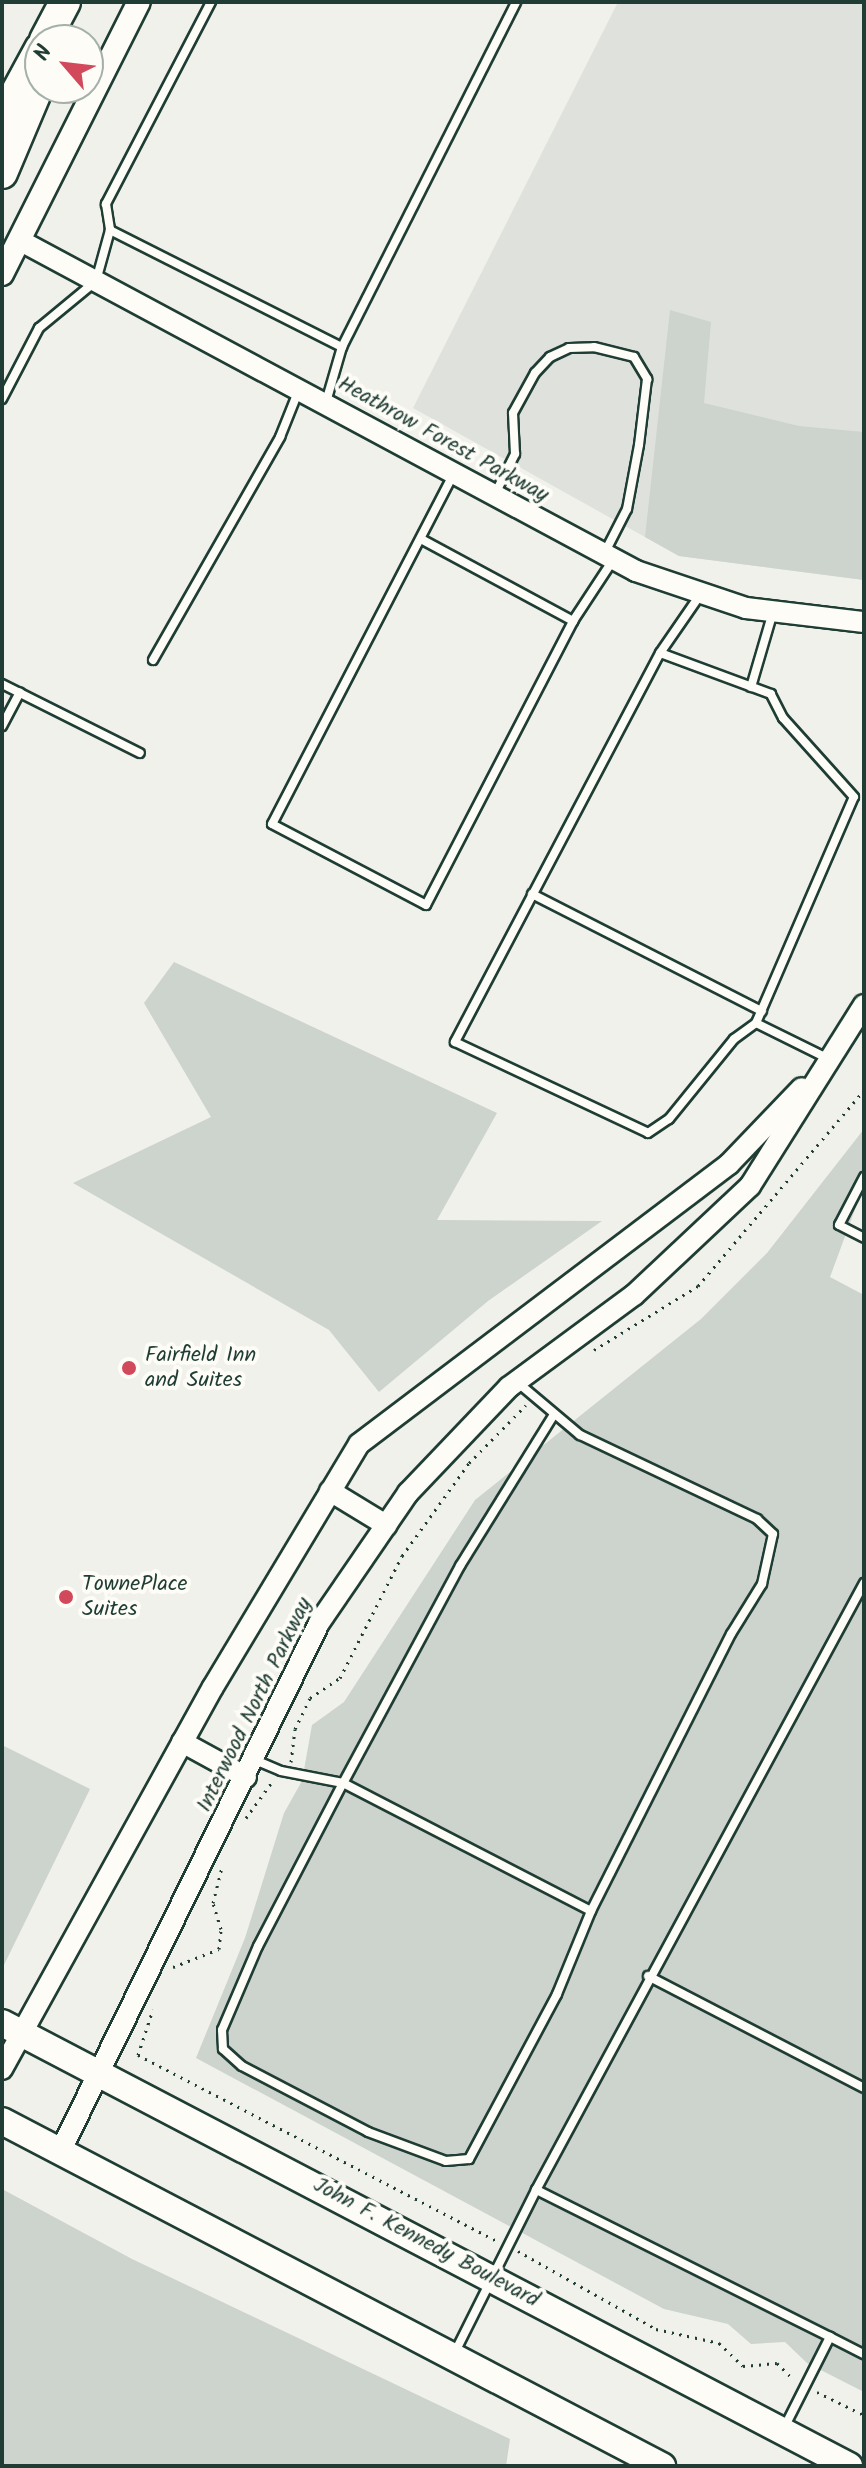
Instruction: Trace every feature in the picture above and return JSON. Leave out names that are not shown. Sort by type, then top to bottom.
[{"type":"highway","points":[[53,24],[65,2]]},
{"type":"highway","points":[[65,24],[74,2]]},
{"type":"highway","points":[[2,119],[24,78]]},
{"type":"highway","points":[[2,173],[31,104]]},
{"type":"main road","points":[[2,274],[139,2]]},
{"type":"main road","name":"John F. Kennedy Boulevard","points":[[12,2028],[849,2466]]},
{"type":"main road","points":[[2,2121],[662,2466]]},
{"type":"street","name":"Heathrow Forest Parkway","points":[[19,240],[424,453],[453,475],[609,557],[700,595],[773,612],[864,622]]},
{"type":"street","name":"Interwood North Parkway","points":[[60,2152],[319,1623],[408,1493],[517,1382],[634,1295],[750,1186],[863,1010]]},
{"type":"street","name":"Interwood North Parkway","points":[[2,2069],[12,2028],[359,1444],[729,1164],[830,1059]]},
{"type":"street","points":[[330,1491],[386,1525]]},
{"type":"street","points":[[182,1742],[250,1768]]},
{"type":"lane","points":[[2,399],[39,328],[96,281],[110,230],[106,204],[211,2]]},
{"type":"lane","points":[[326,402],[342,347],[516,2]]},
{"type":"lane","points":[[110,230],[342,347]]},
{"type":"lane","points":[[453,475],[272,824],[426,905],[609,557],[627,509],[647,379],[644,367],[634,357],[594,347],[569,348],[550,357],[535,373],[513,413],[515,454],[493,497]]},
{"type":"lane","points":[[153,660],[280,437],[299,388]]},
{"type":"lane","points":[[421,539],[573,621]]},
{"type":"lane","points":[[700,595],[660,653],[455,1042],[648,1133],[669,1119],[734,1039],[756,1023],[854,797]]},
{"type":"lane","points":[[751,687],[773,612]]},
{"type":"lane","points":[[660,653],[771,694],[783,718],[854,797],[864,800]]},
{"type":"lane","points":[[2,684],[140,753]]},
{"type":"lane","points":[[2,726],[20,692]]},
{"type":"lane","points":[[532,894],[762,1011]]},
{"type":"lane","points":[[756,1023],[830,1059]]},
{"type":"lane","points":[[864,1177],[839,1225],[864,1238]]},
{"type":"lane","points":[[517,1382],[553,1416],[623,1457],[757,1519],[773,1534],[762,1584],[731,1634],[591,1911],[557,1994],[469,2159],[446,2161],[368,2132],[242,2066],[223,2049],[222,2030],[258,1946],[343,1783],[460,1566],[553,1416]]},
{"type":"lane","points":[[452,2356],[648,1976],[864,1583]]},
{"type":"lane","points":[[250,1768],[343,1783],[591,1911]]},
{"type":"lane","points":[[648,1976],[864,2088]]},
{"type":"lane","points":[[536,2190],[864,2354]]},
{"type":"lane","points":[[783,2431],[830,2337]]},
{"type":"shaded area","points":[[618,2],[864,2],[864,580],[679,556],[413,408]]},
{"type":"shaded area","points":[[670,310],[711,322],[704,403],[799,426],[864,432],[864,580],[679,556],[645,537]]},
{"type":"shaded area","points":[[174,962],[497,1113],[437,1220],[602,1221],[488,1301],[379,1392],[329,1330],[73,1183],[211,1117],[144,1003]]},
{"type":"shaded area","points":[[864,1129],[864,1185],[830,1277],[864,1295],[864,2392],[807,2363],[785,2342],[751,2344],[728,2324],[664,2309],[196,2058],[245,1938],[284,1813],[302,1781],[312,1725],[344,1702],[475,1500],[701,1319],[767,1253]]},
{"type":"shaded area","points":[[2,1745],[90,1789],[2,1969]]},
{"type":"shaded area","points":[[2,2189],[132,2259],[510,2439],[506,2466],[2,2466]]},
{"type":"place","name":"Fairfield Inn and Suites","points":[[129,1368]]},
{"type":"place","name":"TownePlace Suites","points":[[66,1597]]}]
